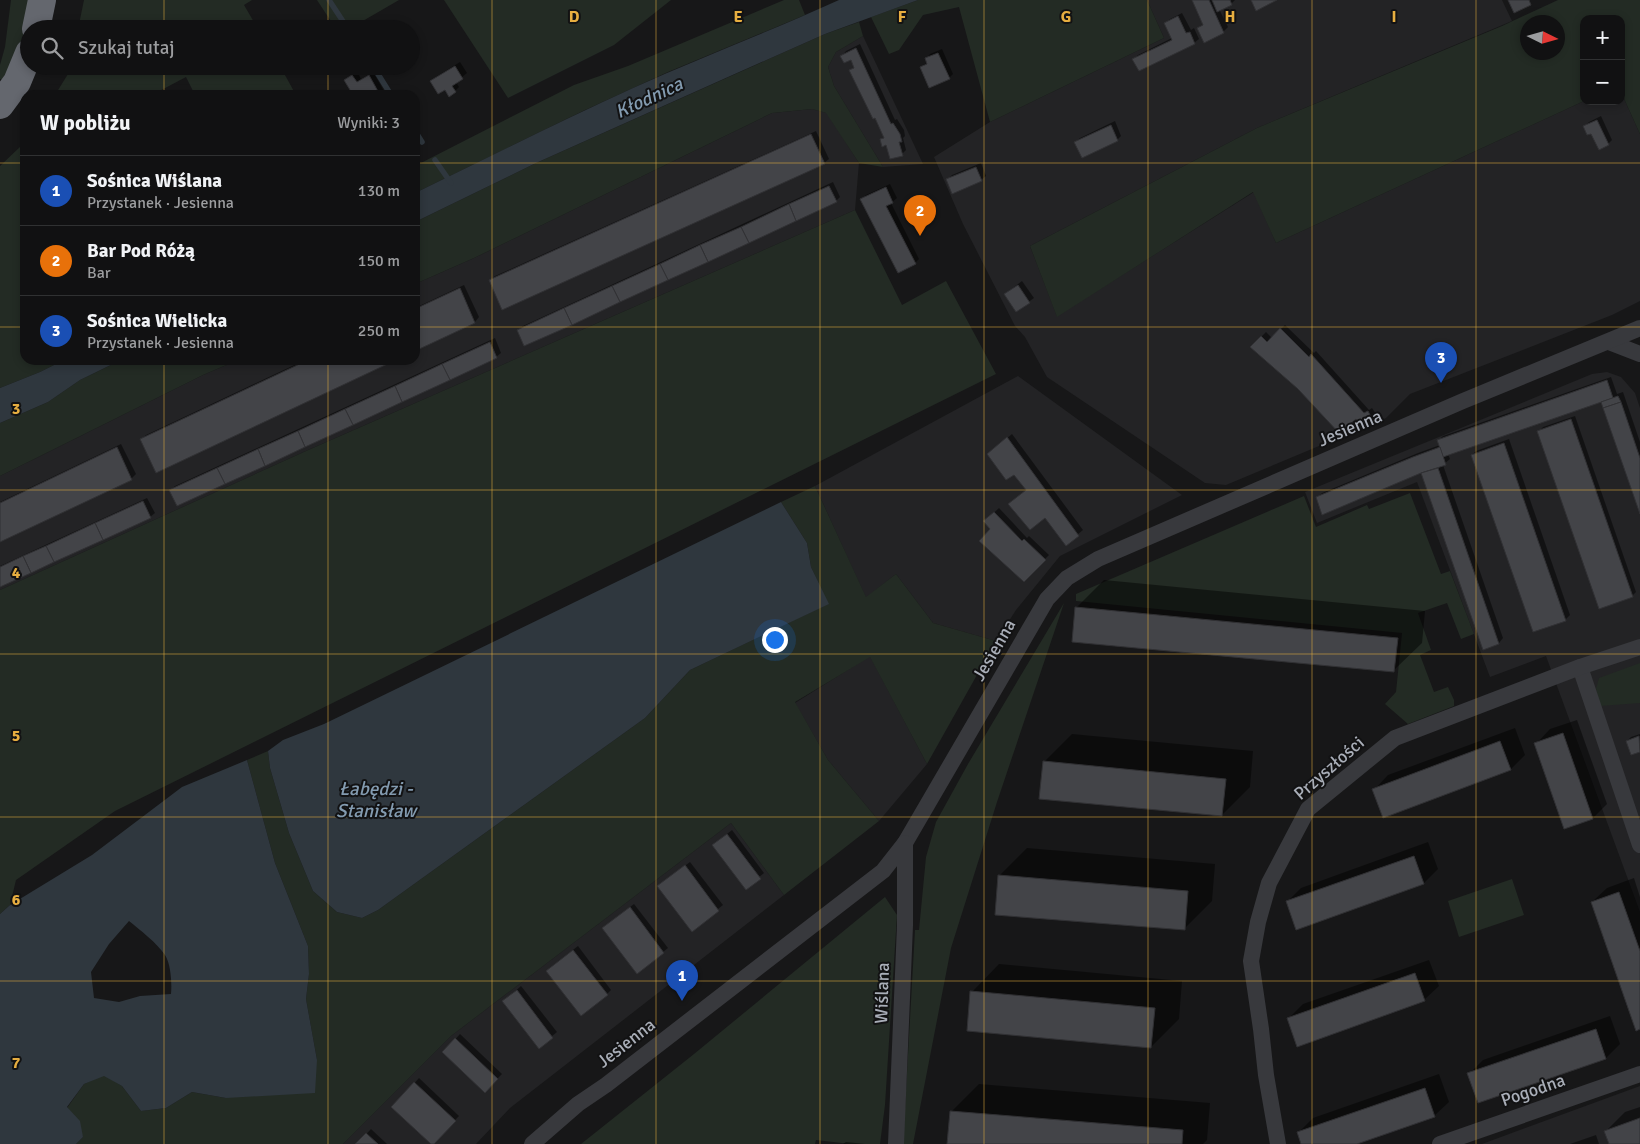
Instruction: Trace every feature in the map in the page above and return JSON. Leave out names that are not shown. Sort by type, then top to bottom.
[{"type":"highway","points":[[38,20],[42,0]]},
{"type":"highway","points":[[0,105],[20,75]]},
{"type":"street","name":"Jesienna","points":[[532,1144],[578,1104],[606,1085],[882,871],[905,843],[1047,599],[1067,578],[1098,559],[1203,513],[1640,328]]},
{"type":"street","points":[[1609,342],[1640,354]]},
{"type":"street","name":"Przyszłości","points":[[1278,1144],[1266,1076],[1251,961],[1258,922],[1269,883],[1308,809],[1395,738],[1580,667],[1640,647]]},
{"type":"street","points":[[1580,667],[1640,844]]},
{"type":"street","name":"Wiślana","points":[[896,1144],[905,925],[905,843]]},
{"type":"street","name":"Pogodna","points":[[1440,1144],[1640,1074]]},
{"type":"shaded area","points":[[11,0],[30,0],[26,20],[20,20],[20,47],[4,80],[0,79],[0,65],[5,47]]},
{"type":"shaded area","points":[[84,0],[252,0],[244,5],[253,20],[80,20]]},
{"type":"shaded area","points":[[317,0],[399,0],[365,20],[330,20]]},
{"type":"shaded area","points":[[444,0],[671,0],[614,45],[508,98]]},
{"type":"shaded area","points":[[784,0],[799,0],[805,15],[668,72],[420,191],[420,163],[574,85],[628,66]]},
{"type":"shaded area","points":[[918,0],[1147,0],[1164,38],[990,122],[959,7],[923,15],[899,50],[889,54],[871,17]]},
{"type":"shaded area","points":[[1147,0],[1502,0],[1512,21],[1257,128],[1030,246],[1057,316],[1254,192],[1276,243],[1580,103],[1580,105],[1625,105],[1625,101],[1640,134],[1640,301],[1612,315],[1410,394],[1386,418],[1226,485],[1205,483],[1047,377],[1025,337],[1015,326],[963,224],[934,157],[990,122],[1164,38]]},
{"type":"shaded area","points":[[1558,0],[1640,0],[1640,134],[1625,101],[1625,15],[1580,15],[1580,103],[1276,243],[1253,192],[1057,317],[1030,246],[1257,128],[1520,18],[1520,60],[1565,60],[1565,15],[1526,15]]},
{"type":"shaded area","points":[[859,22],[863,36],[836,52],[828,67],[834,86],[883,167],[859,163],[826,113],[812,109],[772,113],[474,258],[420,282],[420,220],[536,163],[825,34]]},
{"type":"shaded area","points":[[863,36],[923,164],[883,167],[834,86],[828,67],[836,52]]},
{"type":"shaded area","points":[[67,75],[285,75],[293,90],[192,90],[186,77],[161,90],[58,90]]},
{"type":"shaded area","points":[[812,109],[827,113],[859,163],[855,210],[306,451],[0,590],[0,476],[226,365],[420,365],[420,282],[474,258],[772,113]]},
{"type":"shaded area","points":[[20,147],[20,365],[54,365],[0,388],[0,166]]},
{"type":"shaded area","points":[[855,210],[902,305],[946,281],[996,374],[115,811],[16,880],[10,905],[0,914],[0,590],[306,451]]},
{"type":"shaded area","points":[[111,365],[226,365],[0,476],[0,423],[48,402],[80,380]]},
{"type":"shaded area","points":[[1607,372],[1621,377],[1635,393],[1640,408],[1640,912],[1546,656],[1490,677],[1417,482],[1317,523],[1305,492],[1592,374]]},
{"type":"shaded area","points":[[1018,376],[1182,495],[1060,556],[1016,610],[996,641],[933,623],[896,574],[866,598],[815,486]]},
{"type":"shaded area","points":[[815,486],[866,597],[896,574],[933,623],[996,641],[927,764],[870,657],[795,702],[828,760],[879,821],[784,895],[731,823],[451,1036],[343,1144],[76,1144],[83,1137],[67,1108],[84,1084],[104,1075],[122,1086],[141,1111],[166,1108],[192,1092],[226,1098],[317,1060],[306,999],[309,974],[308,946],[275,863],[247,760],[268,751],[270,768],[289,833],[313,891],[337,912],[362,918],[378,910],[645,718],[690,670],[828,604],[811,567],[807,543],[781,502]]},
{"type":"shaded area","points":[[1410,493],[1441,574],[1450,571],[1474,634],[1461,639],[1447,603],[1418,613],[1431,650],[1420,655],[1434,692],[1448,687],[1454,700],[1454,706],[1408,724],[1385,704],[1396,692],[1402,633],[1076,601],[1076,594],[1304,496],[1316,527],[1367,505],[1369,509]]},
{"type":"shaded area","points":[[1064,603],[997,802],[951,948],[913,1144],[903,1144],[915,930],[919,930],[926,857],[936,822],[968,764]]},
{"type":"shaded area","points":[[870,656],[927,764],[879,821],[828,760],[795,703]]},
{"type":"shaded area","points":[[1640,663],[1640,703],[1600,706],[1596,689],[1599,678]]},
{"type":"shaded area","points":[[731,823],[784,895],[510,1108],[476,1144],[343,1144],[451,1036]]},
{"type":"shaded area","points":[[1512,879],[1524,915],[1459,937],[1448,901]]},
{"type":"shaded area","points":[[885,897],[897,915],[885,1105],[880,1144],[850,1144],[816,1140],[815,1144],[581,1144],[694,1054]]},
{"type":"shaded area","points":[[1640,1086],[1640,1144],[1482,1144]]},
{"type":"water","name":"Kłodnica","points":[[839,0],[918,0],[825,34],[536,163],[420,220],[420,191],[633,88]]},
{"type":"water","points":[[54,365],[111,365],[80,380],[48,402],[0,423],[0,388]]},
{"type":"water","name":"Łabędzi - Stanisław","points":[[781,502],[807,543],[811,567],[829,604],[690,670],[645,718],[378,910],[362,918],[337,912],[313,891],[289,833],[270,768],[268,751],[283,740],[324,724]]},
{"type":"water","points":[[247,760],[275,863],[308,946],[309,974],[306,999],[317,1060],[315,1093],[226,1098],[192,1092],[166,1108],[141,1111],[122,1086],[104,1076],[84,1084],[67,1107],[80,1121],[83,1137],[76,1144],[0,1144],[0,914],[10,905],[92,855],[182,787]],"holes":[[[129,921],[153,941],[165,955],[170,969],[171,994],[140,996],[119,1002],[94,998],[91,972],[109,944]]]},
{"type":"building","points":[[1192,0],[1209,0],[1224,33],[1204,43],[1197,28],[1203,25]]},
{"type":"building","points":[[1212,0],[1230,0],[1232,5],[1217,12]]},
{"type":"building","points":[[1251,0],[1277,0],[1256,11]]},
{"type":"building","points":[[1508,0],[1529,0],[1531,5],[1514,13]]},
{"type":"building","points":[[1178,16],[1186,33],[1190,32],[1195,44],[1139,71],[1132,59],[1172,40],[1164,23]]},
{"type":"building","points":[[856,48],[891,124],[893,123],[900,134],[902,142],[899,142],[903,156],[890,159],[886,145],[882,147],[880,139],[884,138],[849,70],[854,68],[851,60],[844,63],[840,56]]},
{"type":"building","points":[[938,53],[950,79],[929,88],[920,67],[927,64],[925,58]]},
{"type":"building","points":[[455,66],[463,79],[452,86],[456,92],[449,97],[445,90],[438,94],[430,81]]},
{"type":"building","points":[[352,75],[357,82],[369,75],[377,90],[350,90],[344,80]]},
{"type":"building","points":[[1597,120],[1609,145],[1599,150],[1591,134],[1587,135],[1583,126]]},
{"type":"building","points":[[1111,125],[1118,141],[1082,158],[1074,142]]},
{"type":"building","points":[[811,134],[825,164],[502,310],[489,280]]},
{"type":"building","points":[[976,167],[982,181],[952,194],[946,179]]},
{"type":"building","points":[[829,186],[837,202],[796,221],[789,204]]},
{"type":"building","points":[[886,187],[893,203],[886,206],[916,264],[898,273],[860,199]]},
{"type":"building","points":[[789,204],[796,221],[749,243],[741,227]]},
{"type":"building","points":[[741,227],[749,243],[708,262],[700,245]]},
{"type":"building","points":[[700,245],[708,262],[668,280],[660,264]]},
{"type":"building","points":[[660,264],[668,280],[620,302],[612,286]]},
{"type":"building","points":[[1018,285],[1030,303],[1016,312],[1004,294]]},
{"type":"building","points":[[612,286],[620,302],[572,325],[564,308]]},
{"type":"building","points":[[460,288],[475,323],[420,349],[420,307]]},
{"type":"building","points":[[564,308],[572,325],[524,346],[517,330]]},
{"type":"building","points":[[1280,328],[1309,357],[1311,354],[1364,413],[1368,411],[1372,419],[1361,426],[1356,419],[1339,433],[1298,389],[1250,347],[1261,336],[1267,342]]},
{"type":"building","points":[[490,342],[497,358],[450,380],[442,364]]},
{"type":"building","points":[[442,364],[450,380],[402,402],[395,386]]},
{"type":"building","points":[[297,365],[385,365],[156,473],[140,439]]},
{"type":"building","points":[[1607,380],[1613,398],[1443,457],[1437,440]]},
{"type":"building","points":[[395,386],[402,402],[353,425],[345,409]]},
{"type":"building","points":[[1618,396],[1621,402],[1603,408],[1601,402]]},
{"type":"building","points":[[1621,402],[1640,458],[1640,514],[1603,408]]},
{"type":"building","points":[[345,409],[353,425],[305,447],[298,431]]},
{"type":"building","points":[[1571,419],[1633,597],[1599,609],[1537,431]]},
{"type":"building","points":[[298,431],[305,447],[265,466],[258,449]]},
{"type":"building","points":[[1007,437],[1079,536],[1066,546],[1045,518],[1030,530],[1008,504],[1026,490],[1014,475],[1006,480],[987,454]]},
{"type":"building","points":[[1504,443],[1566,621],[1533,632],[1471,455]]},
{"type":"building","points":[[117,447],[132,480],[0,542],[0,503]]},
{"type":"building","points":[[1440,447],[1446,465],[1421,473],[1322,515],[1316,497]]},
{"type":"building","points":[[258,449],[265,466],[225,484],[217,468]]},
{"type":"building","points":[[217,468],[225,484],[177,506],[169,490]]},
{"type":"building","points":[[1438,468],[1499,644],[1483,650],[1421,473]]},
{"type":"building","points":[[143,501],[151,518],[103,540],[95,523]]},
{"type":"building","points":[[994,512],[1022,541],[1024,539],[1046,560],[1024,582],[979,541],[990,529],[983,521]]},
{"type":"building","points":[[95,523],[103,540],[54,562],[46,546]]},
{"type":"building","points":[[46,546],[54,562],[31,573],[23,556]]},
{"type":"building","points":[[23,556],[31,573],[0,587],[0,567]]},
{"type":"building","points":[[1075,607],[1398,638],[1394,672],[1072,642]]},
{"type":"building","points":[[1563,733],[1593,819],[1564,829],[1534,743]]},
{"type":"building","points":[[1639,736],[1640,752],[1631,755],[1626,741]]},
{"type":"building","points":[[1500,741],[1511,770],[1383,818],[1372,789]]},
{"type":"building","points":[[1043,761],[1226,779],[1222,816],[1039,799]]},
{"type":"building","points":[[727,834],[761,879],[746,890],[712,845]]},
{"type":"building","points":[[1414,856],[1424,884],[1296,930],[1286,901]]},
{"type":"building","points":[[685,865],[719,911],[692,932],[657,886]]},
{"type":"building","points":[[998,875],[1188,891],[1185,930],[995,915]]},
{"type":"building","points":[[1619,892],[1640,951],[1640,1029],[1636,1031],[1591,902]]},
{"type":"building","points":[[630,907],[664,953],[637,974],[602,928]]},
{"type":"building","points":[[573,950],[608,995],[581,1016],[546,971]]},
{"type":"building","points":[[1415,973],[1425,1001],[1297,1047],[1287,1018]]},
{"type":"building","points":[[517,990],[553,1038],[539,1049],[502,1001]]},
{"type":"building","points":[[970,991],[1155,1008],[1151,1048],[967,1031]]},
{"type":"building","points":[[1596,1029],[1606,1059],[1478,1103],[1467,1073]]},
{"type":"building","points":[[455,1038],[498,1079],[485,1093],[442,1052]]},
{"type":"building","points":[[414,1082],[456,1121],[434,1144],[431,1144],[391,1107]]},
{"type":"building","points":[[1425,1088],[1435,1117],[1357,1144],[1301,1144],[1297,1132]]},
{"type":"building","points":[[950,1111],[1183,1130],[1182,1144],[947,1144]]},
{"type":"building","points":[[1640,1118],[1640,1144],[1609,1144],[1604,1131]]},
{"type":"building","points":[[366,1133],[378,1144],[355,1144]]},
{"type":"waterway","points":[[329,0],[342,20]]},
{"type":"waterway","points":[[379,75],[388,90]]},
{"type":"waterway","points":[[435,160],[451,183]]},
{"type":"place","name":"Bar Pod Różą","points":[[920,236]]},
{"type":"place","name":"Sośnica Wielicka","points":[[1441,383]]},
{"type":"place","name":"Sośnica Wiślana","points":[[682,1001]]}]
